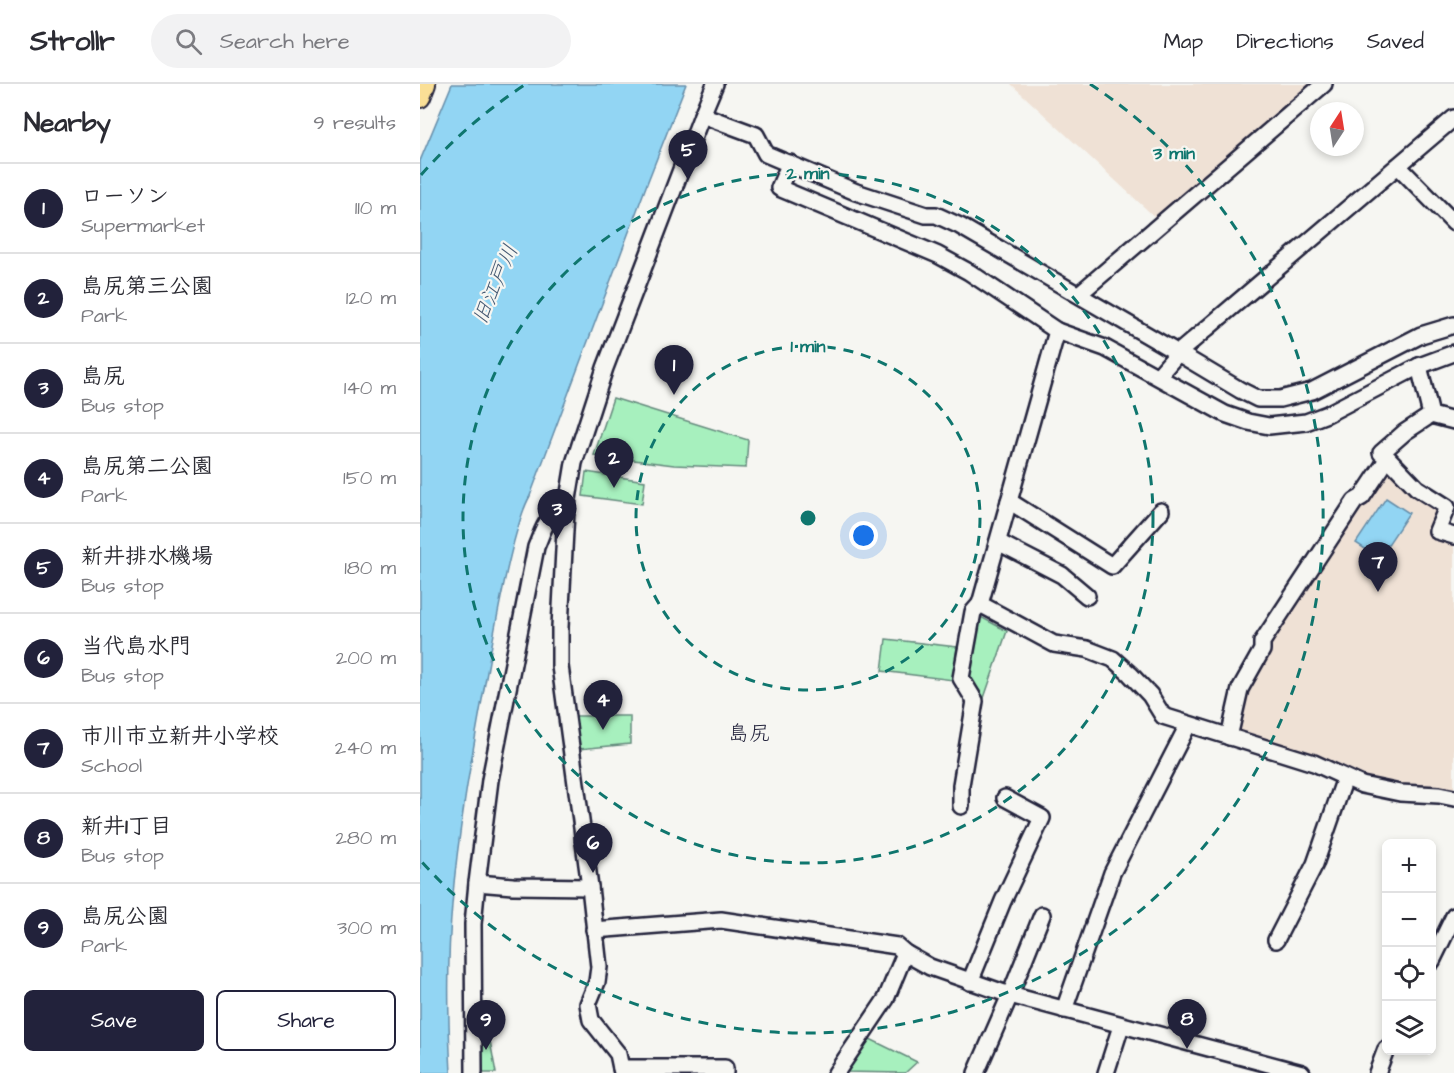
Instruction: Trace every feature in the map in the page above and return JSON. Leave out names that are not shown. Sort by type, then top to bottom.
[{"type":"main road","points":[[420,97],[425,84]]},
{"type":"street","points":[[715,84],[605,368],[574,463],[566,511],[560,616],[560,666],[590,887],[598,967],[597,982],[588,1004],[591,1020],[618,1054],[621,1070],[725,1068],[725,1073]]},
{"type":"street","points":[[1079,294],[1324,84]]},
{"type":"street","points":[[702,115],[756,135],[766,154],[856,192],[926,215],[936,215],[960,226],[1258,399],[1280,399],[1312,391],[1421,335],[1454,325]]},
{"type":"street","points":[[1158,376],[1178,353],[1454,118]]},
{"type":"street","points":[[790,164],[779,188],[938,255],[969,272],[1058,331],[1105,348],[1225,414],[1248,422],[1269,426],[1306,422],[1419,366],[1454,353]]},
{"type":"street","points":[[1398,166],[1454,223]]},
{"type":"street","points":[[961,806],[961,785],[975,701],[961,678],[973,612],[980,604],[1058,331]]},
{"type":"street","points":[[1419,366],[1431,415]]},
{"type":"street","points":[[1431,415],[1454,422]]},
{"type":"street","points":[[1431,415],[1381,453],[1417,488],[1447,507],[1437,531],[1454,536]]},
{"type":"street","points":[[1229,737],[1240,689],[1262,650],[1262,642],[1355,501],[1362,497],[1388,458]]},
{"type":"street","points":[[1009,501],[1112,566],[1161,511]]},
{"type":"street","points":[[474,1073],[473,924],[490,780],[536,547],[549,517],[566,511]]},
{"type":"street","points":[[998,542],[1062,576],[1087,596]]},
{"type":"street","points":[[980,604],[1054,644],[1087,649],[1113,659],[1150,695],[1163,716],[1314,763],[1374,789],[1454,798]]},
{"type":"street","points":[[1064,1010],[1112,873],[1188,725]]},
{"type":"street","points":[[1276,940],[1315,864],[1345,778]]},
{"type":"street","points":[[970,982],[1003,901],[1042,818],[1005,798]]},
{"type":"street","points":[[477,883],[590,887]]},
{"type":"street","points":[[976,1073],[1042,915]]},
{"type":"street","points":[[1436,951],[1454,916]]},
{"type":"street","points":[[594,930],[721,920],[897,946],[930,967],[1010,995],[1302,1073]]},
{"type":"street","points":[[836,1073],[886,999],[905,953]]},
{"type":"street","points":[[1106,1073],[1121,1026]]},
{"type":"street","points":[[1377,1073],[1384,1055]]},
{"type":"shaded area","points":[[1011,84],[1311,84],[1157,219]]},
{"type":"shaded area","points":[[1386,471],[1392,472],[1415,494],[1439,511],[1454,542],[1454,791],[1443,787],[1410,788],[1364,778],[1239,734],[1235,728],[1244,691],[1268,642],[1359,505],[1367,504]]},
{"type":"green space","points":[[613,398],[748,440],[746,468],[674,465],[594,455]]},
{"type":"green space","points":[[586,472],[645,481],[642,504],[583,496]]},
{"type":"green space","points":[[977,615],[1007,631],[984,698],[969,675]]},
{"type":"green space","points":[[886,639],[957,647],[953,680],[882,671]]},
{"type":"green space","points":[[575,716],[630,716],[630,744],[579,749]]},
{"type":"green space","points":[[480,987],[496,1073],[480,1073]]},
{"type":"green space","points":[[870,1039],[917,1062],[905,1073],[844,1072]]},
{"type":"water","name":"旧江戸川","points":[[452,84],[686,84],[524,510],[512,548],[474,745],[455,873],[449,968],[451,1073],[420,1073],[420,161]]},
{"type":"water","points":[[1386,498],[1409,513],[1379,558],[1356,543]]},
{"type":"place","name":"新井排水機場","points":[[688,180]]},
{"type":"place","name":"ローソン","points":[[674,395]]},
{"type":"place","name":"島尻第三公園","points":[[614,488]]},
{"type":"place","name":"島尻","points":[[557,539]]},
{"type":"place","name":"市川市立新井小学校","points":[[1378,592]]},
{"type":"place","name":"島尻第二公園","points":[[603,730]]},
{"type":"place","name":"当代島水門","points":[[593,873]]},
{"type":"place","name":"新井1丁目","points":[[1187,1049]]},
{"type":"place","name":"島尻公園","points":[[486,1050]]},
{"type":"district","name":"島尻","points":[[749,733]]}]
